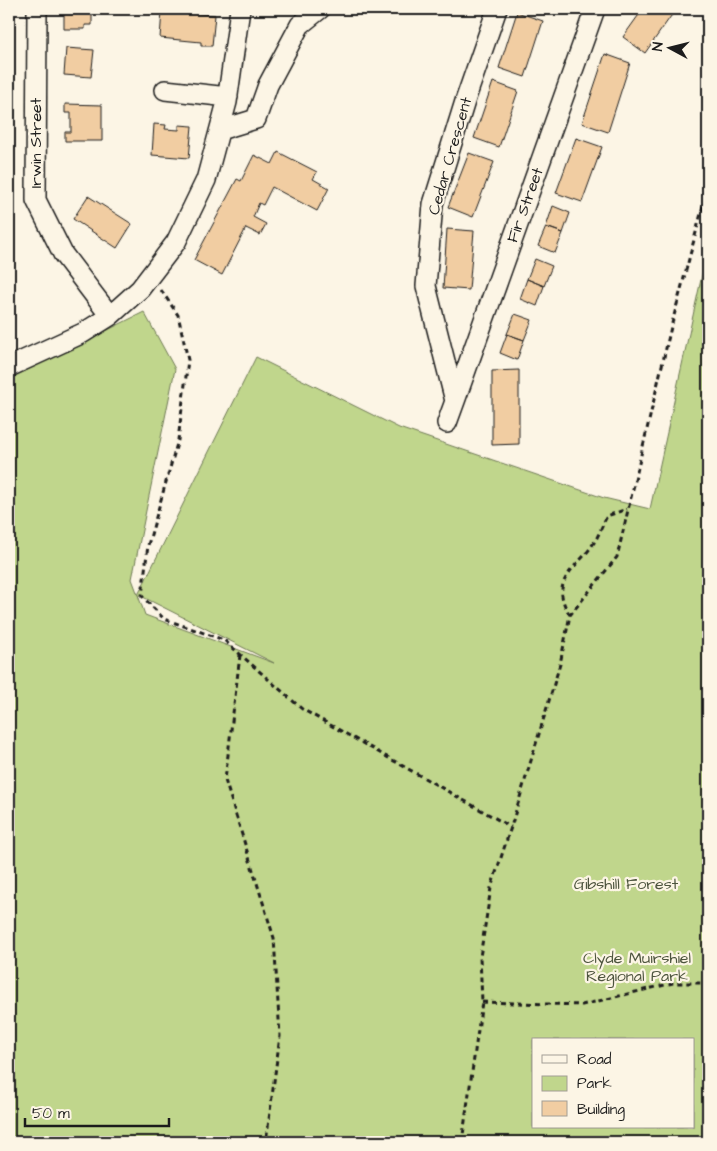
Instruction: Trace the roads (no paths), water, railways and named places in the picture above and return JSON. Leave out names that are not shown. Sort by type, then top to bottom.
[{"type":"street","name":"Irwin Street","points":[[37,9],[36,200],[63,254],[110,316]]},
{"type":"street","points":[[9,367],[83,332],[110,316],[140,289],[176,242],[206,180],[220,130],[228,97],[240,9]]},
{"type":"street","points":[[220,130],[256,119],[268,85],[300,25],[320,9]]},
{"type":"street","name":"Cedar Crescent","points":[[455,401],[426,286],[433,204],[466,98],[497,9]]},
{"type":"street","name":"Fir Street","points":[[455,401],[595,9]]},
{"type":"street","points":[[165,90],[228,97]]},
{"type":"street","points":[[447,423],[455,401]]},
{"type":"park label","name":"Gibshill Forest","points":[[626,884]]},
{"type":"park label","name":"Clyde Muirshiel Regional Park","points":[[637,967]]}]
